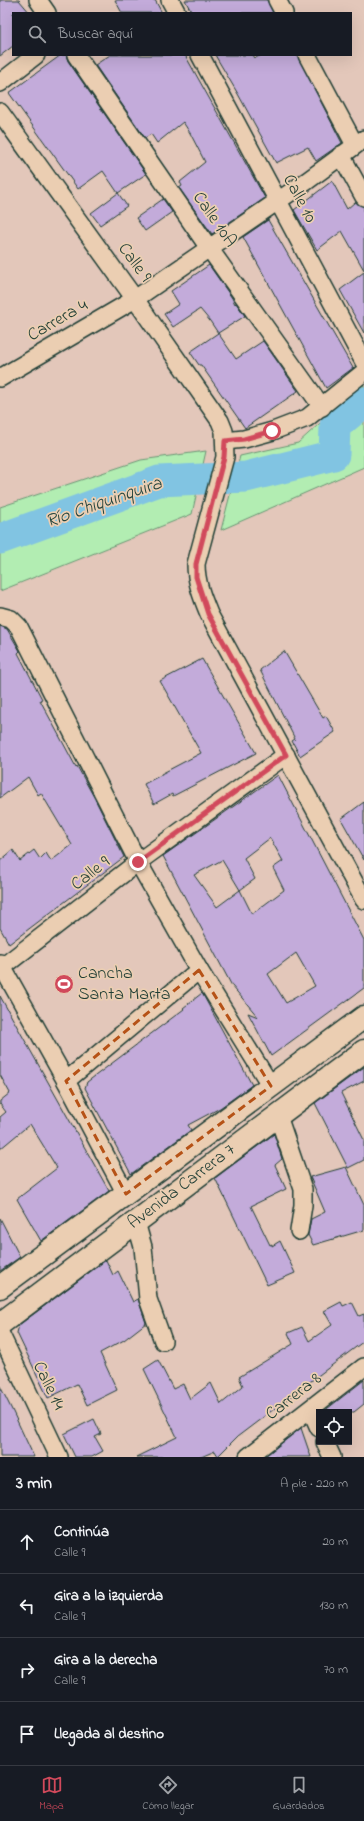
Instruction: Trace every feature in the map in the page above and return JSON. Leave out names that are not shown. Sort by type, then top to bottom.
[{"type":"main road","name":"Avenida Carrera 7","points":[[0,1287],[364,1017]]},
{"type":"main road","name":"Avenida Carrera 7","points":[[0,1324],[364,1051]]},
{"type":"street","points":[[38,0],[46,12]]},
{"type":"street","points":[[170,0],[176,12]]},
{"type":"street","points":[[277,0],[283,12]]},
{"type":"street","points":[[0,83],[35,56]]},
{"type":"street","name":"Calle 10A","points":[[77,56],[209,248],[322,407]]},
{"type":"street","name":"Calle 10","points":[[201,56],[364,362]]},
{"type":"street","points":[[307,56],[359,142]]},
{"type":"street","name":"Calle 9","points":[[0,112],[135,299],[220,422],[224,431],[225,449],[211,511],[196,564],[196,577],[208,614],[364,900]]},
{"type":"street","name":"Carrera 4","points":[[0,378],[135,299],[359,142]]},
{"type":"street","points":[[341,155],[364,197]]},
{"type":"street","points":[[225,449],[244,439],[307,418],[364,372]]},
{"type":"street","points":[[0,616],[11,619],[20,626],[138,862],[199,970],[271,1086]]},
{"type":"street","name":"Calle 9","points":[[1,966],[138,862],[286,755]]},
{"type":"street","points":[[1,966],[66,1081],[126,1194]]},
{"type":"street","points":[[66,1081],[199,970]]},
{"type":"street","points":[[278,1116],[303,1189],[303,1205],[299,1231]]},
{"type":"street","points":[[136,1222],[142,1247],[148,1299],[163,1342]]},
{"type":"street","name":"Calle 14","points":[[0,1333],[59,1457]]},
{"type":"street","name":"Carrera 8","points":[[248,1457],[311,1410],[364,1367]]},
{"type":"street","points":[[311,1410],[316,1421]]},
{"type":"street","points":[[326,1445],[332,1457]]},
{"type":"highlighted area","points":[[199,970],[271,1086],[126,1194],[66,1081]]},
{"type":"green space","points":[[364,385],[364,467],[221,530],[240,456],[298,443]]},
{"type":"green space","points":[[206,451],[192,514],[0,591],[0,507],[141,460]]},
{"type":"building","points":[[0,0],[19,0],[29,12],[12,12],[12,47],[0,56]]},
{"type":"building","points":[[115,0],[155,0],[161,12],[121,12]]},
{"type":"building","points":[[185,0],[267,0],[273,12],[191,12]]},
{"type":"building","points":[[60,56],[66,56],[68,61],[146,174],[118,193],[103,171],[78,189],[9,93]]},
{"type":"building","points":[[108,56],[186,56],[265,198],[212,234],[179,188],[182,186],[180,182],[205,162],[183,122],[157,143],[151,134],[145,138],[95,65]]},
{"type":"building","points":[[216,56],[254,56],[255,58],[260,56],[298,56],[342,143],[316,161],[308,147],[276,163]]},
{"type":"building","points":[[332,181],[347,209],[355,202],[364,207],[364,270],[342,231],[317,250],[294,210]]},
{"type":"building","points":[[118,193],[127,206],[100,225],[91,213]]},
{"type":"building","points":[[163,199],[172,212],[145,231],[136,218]]},
{"type":"building","points":[[268,220],[353,368],[326,388],[243,237]]},
{"type":"building","points":[[209,265],[235,304],[236,303],[245,316],[218,333],[200,309],[173,327],[164,314],[179,304],[171,291]]},
{"type":"building","points":[[364,272],[364,333],[340,290]]},
{"type":"building","points":[[218,333],[236,359],[263,341],[298,391],[245,428],[201,365],[199,365],[190,352]]},
{"type":"building","points":[[0,626],[7,629],[20,651],[18,653],[42,699],[40,700],[95,799],[124,857],[9,944],[0,928],[0,861],[13,850],[20,861],[34,850],[40,859],[46,853],[51,861],[72,845],[41,793],[38,795],[28,777],[0,798]]},
{"type":"building","points":[[284,651],[323,718],[326,716],[335,732],[300,756],[292,741],[295,739],[260,670]]},
{"type":"building","points":[[202,659],[256,753],[173,796],[172,794],[154,804],[144,784],[201,753],[160,681]]},
{"type":"building","points":[[278,775],[364,940],[364,988],[271,1056],[248,1013],[258,1017],[232,986],[163,856]],"holes":[[[270,838],[283,861],[273,868],[284,890],[252,914],[240,890],[255,879],[244,858]],[[222,860],[240,890],[217,907],[194,875]],[[296,953],[315,986],[286,1003],[268,974]]]},
{"type":"building","points":[[364,802],[364,860],[341,819]]},
{"type":"building","points":[[202,993],[252,1085],[220,1108],[188,1125],[191,1130],[131,1174],[85,1088],[87,1082],[184,1009],[183,1008]]},
{"type":"building","points":[[0,996],[109,1191],[41,1241],[17,1199],[57,1168],[30,1124],[0,1149],[0,1117],[6,1112],[0,1104],[0,1101],[10,1093],[0,1075]]},
{"type":"building","points":[[364,1067],[364,1081],[341,1093],[364,1140],[364,1160],[348,1168],[315,1103]]},
{"type":"building","points":[[274,1134],[282,1159],[275,1165],[286,1189],[251,1206],[270,1245],[272,1244],[272,1246],[280,1241],[295,1273],[267,1285],[215,1178]]},
{"type":"building","points":[[346,1167],[364,1205],[364,1230],[313,1245],[308,1235],[311,1219],[325,1212],[310,1177]]},
{"type":"building","points":[[0,1218],[20,1257],[0,1271]]},
{"type":"building","points":[[106,1260],[113,1275],[118,1271],[133,1302],[138,1299],[146,1323],[124,1340],[100,1353],[117,1390],[87,1405],[77,1384],[48,1398],[17,1333],[19,1325]]},
{"type":"building","points":[[341,1302],[343,1306],[352,1302],[359,1316],[364,1314],[364,1341],[237,1437],[218,1456],[215,1451],[201,1457],[136,1457],[177,1437],[144,1369],[158,1360],[173,1389],[183,1384],[190,1399],[211,1383],[221,1404],[243,1386],[239,1377],[293,1344],[288,1333],[302,1327],[309,1341],[332,1325],[324,1311]]},
{"type":"building","points":[[364,1380],[364,1404],[354,1412],[352,1412],[352,1409],[327,1409]]},
{"type":"building","points":[[0,1386],[13,1412],[34,1457],[0,1457]]},
{"type":"building","points":[[94,1419],[101,1434],[95,1437],[103,1451],[92,1457],[75,1457],[64,1434]]},
{"type":"building","points":[[301,1428],[311,1457],[264,1457]]},
{"type":"waterway","name":"Río Chiquinquira","points":[[0,539],[159,481],[246,477],[334,455],[335,426],[364,402]]},
{"type":"place","name":"Cancha Santa Marta","points":[[64,984]]},
{"type":"route","points":[[138,862],[286,755],[208,614],[196,577],[196,564],[224,457],[225,441],[244,439],[272,431]]}]
